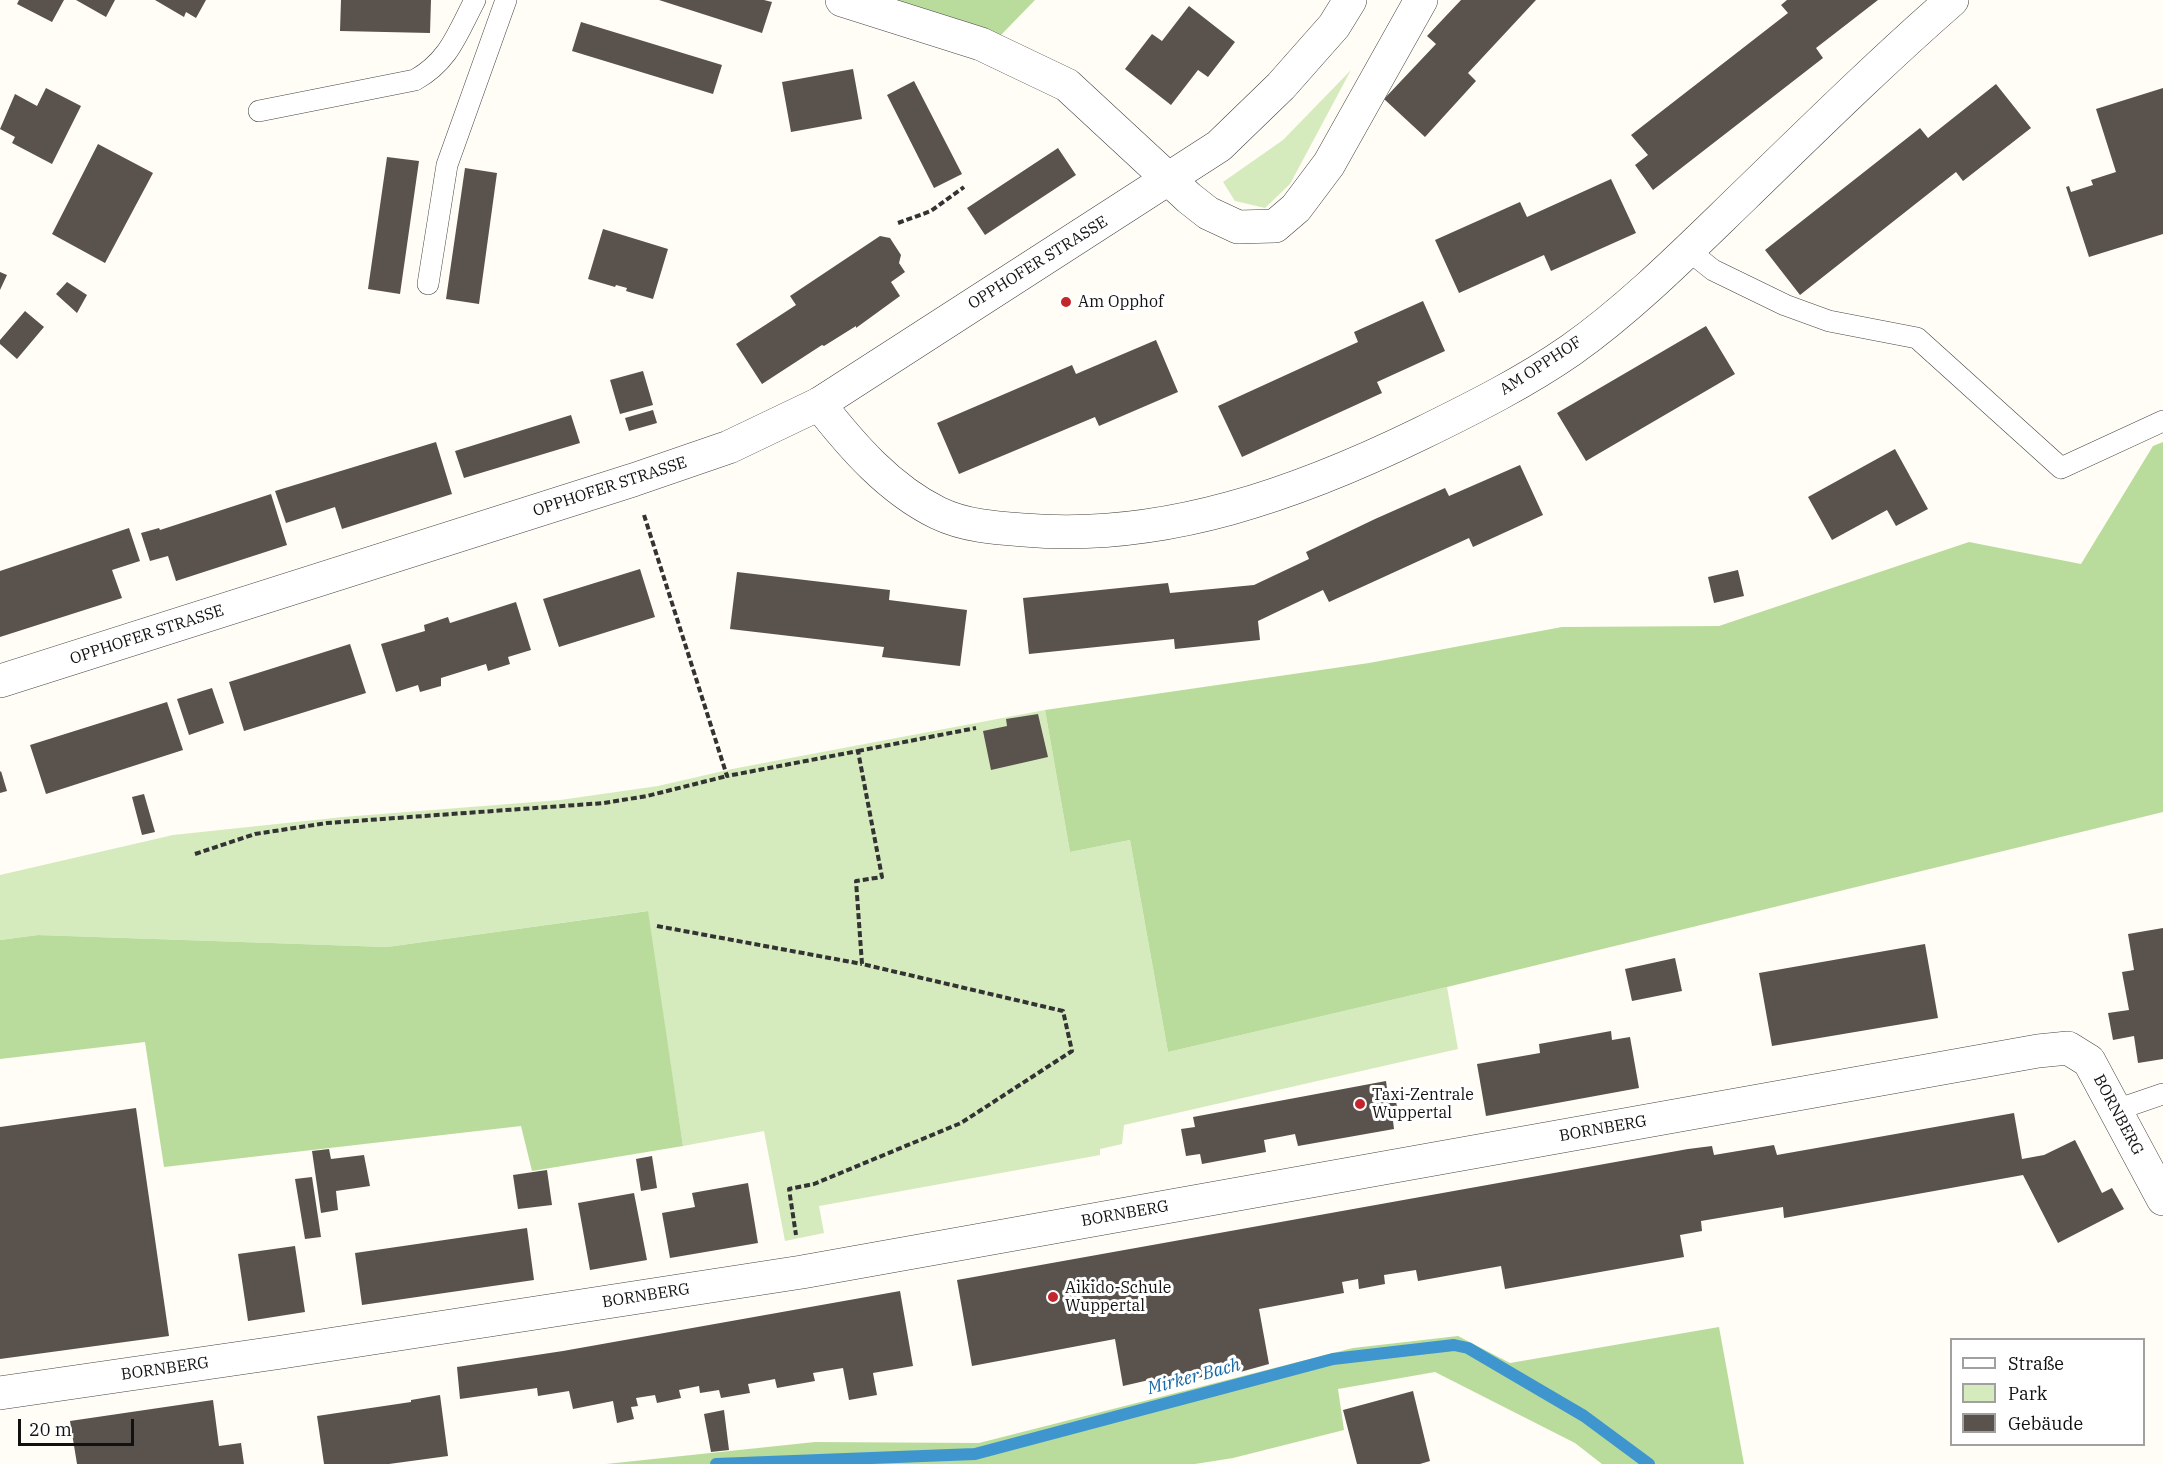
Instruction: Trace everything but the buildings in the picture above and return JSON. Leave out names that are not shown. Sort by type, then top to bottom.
[{"type":"street","points":[[842,0],[981,44],[1067,85],[1208,213],[1238,227],[1275,225],[1296,208],[1329,164],[1421,0]]},
{"type":"street","name":"OPPHOFER STRASSE","points":[[0,681],[654,473],[729,447],[819,404],[1219,146],[1281,86],[1334,26],[1350,0]]},
{"type":"street","name":"AM OPPHOF","points":[[819,404],[845,436],[900,491],[940,514],[983,527],[1070,534],[1132,528],[1187,519],[1261,500],[1379,454],[1464,413],[1571,349],[1688,250],[1851,92],[1952,0]]},
{"type":"street","name":"BORNBERG","points":[[0,1393],[802,1272],[2038,1051],[2068,1048],[2089,1061],[2163,1199]]},
{"type":"lane","points":[[259,111],[415,80],[434,70],[446,56],[475,0]]},
{"type":"lane","points":[[428,284],[447,165],[506,0]]},
{"type":"lane","points":[[1688,250],[1713,270],[1785,305],[1828,321],[1917,338],[2061,468],[2163,421]]},
{"type":"lane","points":[[2116,1110],[2163,1094]]},
{"type":"path","points":[[898,224],[931,211],[964,187]]},
{"type":"path","points":[[646,519],[728,776]]},
{"type":"path","points":[[195,854],[255,834],[327,823],[604,803],[647,796],[728,776],[976,728]]},
{"type":"path","points":[[858,751],[882,877],[856,881],[862,964]]},
{"type":"path","points":[[657,926],[862,964],[1063,1011],[1072,1052],[961,1124],[814,1184],[789,1189],[802,1272]]},
{"type":"green space","points":[[893,0],[1035,0],[999,37]]},
{"type":"green space","points":[[1351,70],[1290,184],[1265,208],[1235,201],[1223,182],[1283,140]]},
{"type":"green space","points":[[2163,442],[2163,812],[1447,987],[1168,1052],[1130,840],[1070,852],[1045,710],[1369,663],[1562,627],[1719,626],[1969,542],[2081,564],[2153,446]]},
{"type":"green space","points":[[1045,710],[1070,852],[1130,840],[1168,1052],[1447,987],[1458,1049],[1124,1125],[1122,1144],[1100,1149],[1100,1155],[819,1206],[824,1233],[785,1241],[764,1131],[683,1146],[647,911],[387,947],[38,935],[0,940],[0,875],[173,835],[343,817],[560,800],[658,786],[732,769]]},
{"type":"green space","points":[[648,911],[683,1146],[532,1171],[521,1126],[164,1167],[145,1042],[0,1059],[0,940],[38,935],[387,947]]},
{"type":"green space","points":[[1719,1327],[1744,1464],[1602,1464],[1575,1443],[1435,1372],[1338,1389],[1344,1430],[1233,1458],[1195,1464],[606,1464],[815,1442],[979,1443],[1353,1348],[1458,1336],[1510,1363]]},
{"type":"waterway","name":"Mirker Bach","points":[[716,1464],[975,1454],[1333,1359],[1454,1345],[1468,1348],[1584,1416],[1649,1464]]},
{"type":"place","name":"Am Opphof","points":[[1066,302]]},
{"type":"place","name":"Taxi-Zentrale Wuppertal","points":[[1360,1104]]},
{"type":"place","name":"Aikido-Schule Wuppertal","points":[[1053,1297]]}]
